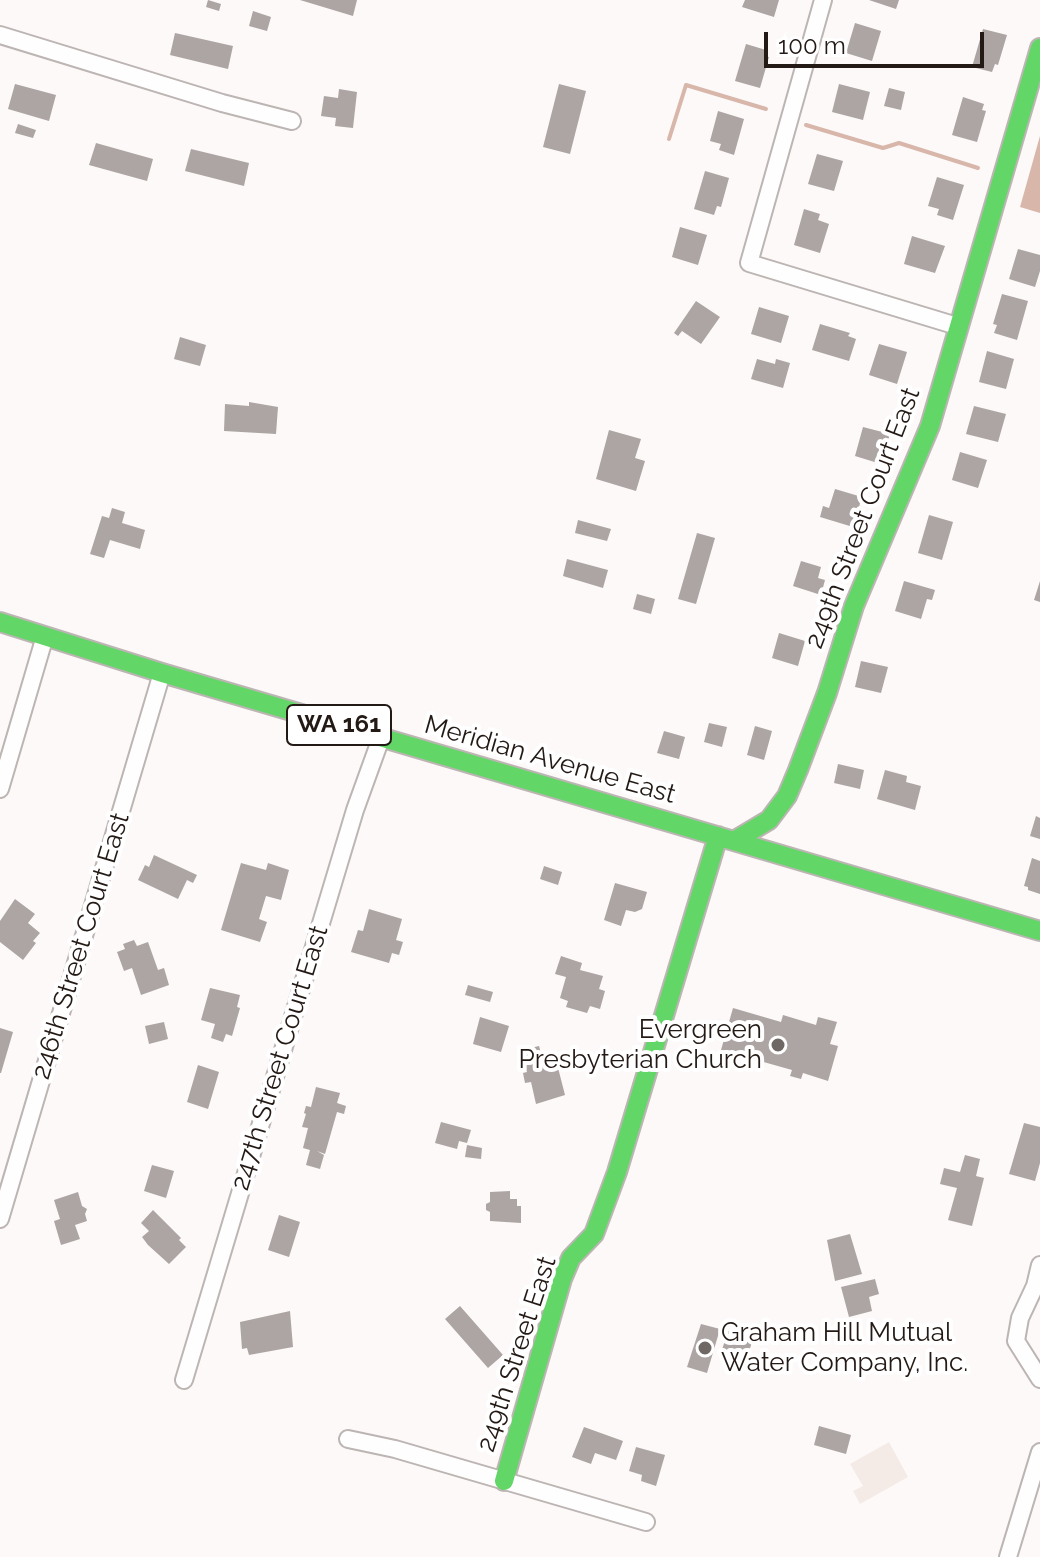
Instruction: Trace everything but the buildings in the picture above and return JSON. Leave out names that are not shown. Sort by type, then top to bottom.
[{"type":"street","points":[[823,0],[749,263],[957,326]]},
{"type":"street","points":[[0,35],[222,103],[292,121]]},
{"type":"street","name":"249th Street Court East","points":[[726,839],[769,820],[787,796],[798,770],[827,693],[854,606],[924,442],[1040,48]]},
{"type":"street","name":"Meridian Avenue East","points":[[0,622],[162,673],[1040,931]]},
{"type":"street","points":[[0,789],[45,636]]},
{"type":"street","name":"246th Street Court East","points":[[0,1219],[162,673]]},
{"type":"street","name":"247th Street Court East","points":[[184,1380],[355,810],[381,738]]},
{"type":"street","name":"249th Street East","points":[[504,1481],[562,1279],[571,1258],[594,1234],[604,1211],[726,839]]},
{"type":"street","points":[[1040,1265],[1035,1286],[1020,1318],[1016,1341],[1040,1379]]},
{"type":"street","points":[[348,1439],[646,1522]]},
{"type":"street","points":[[1008,1557],[1040,1452]]},
{"type":"shaded area","points":[[1040,136],[1040,213],[1020,207]]},
{"type":"shaded area","points":[[889,1442],[908,1477],[860,1504],[853,1491],[863,1486],[850,1464]]},
{"type":"waterway","points":[[669,139],[686,85],[766,109]]},
{"type":"waterway","points":[[806,125],[883,148],[899,143],[978,168]]},
{"type":"traffic: fast","points":[[734,841],[769,820],[787,796],[798,770],[827,693],[854,606],[930,426],[1040,48]]},
{"type":"traffic: fast","points":[[0,622],[162,673],[1040,931]]},
{"type":"traffic: fast","points":[[504,1481],[562,1279],[571,1258],[594,1234],[617,1172],[718,836]]},
{"type":"place","name":"Evergreen Presbyterian Church","points":[[778,1045]]},
{"type":"place","name":"Graham Hill Mutual Water Company, Inc.","points":[[705,1348]]}]
